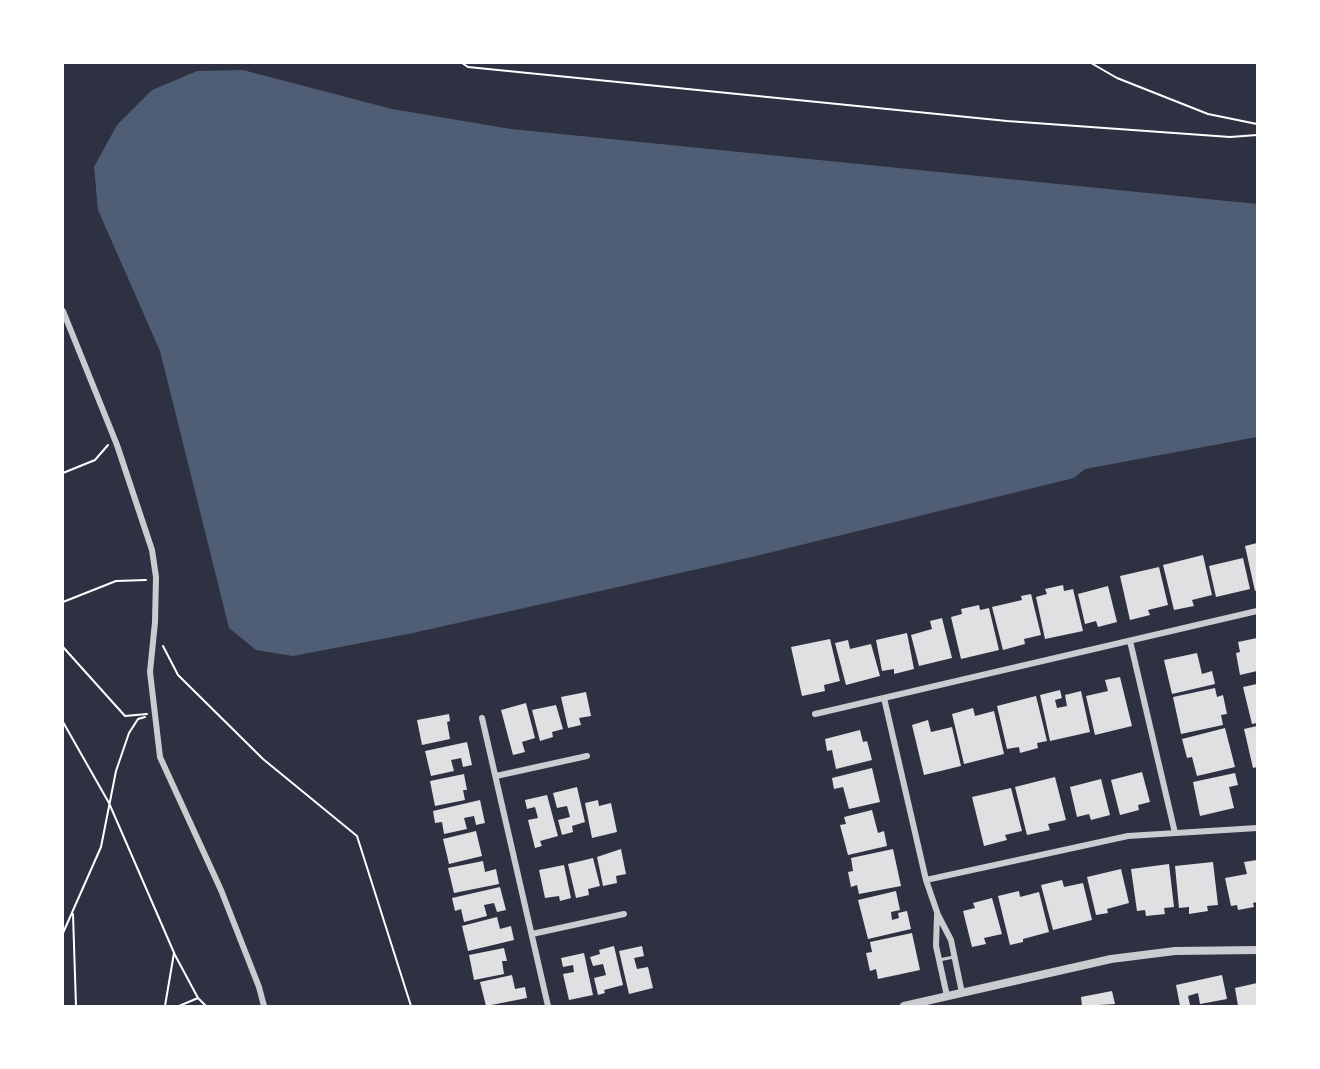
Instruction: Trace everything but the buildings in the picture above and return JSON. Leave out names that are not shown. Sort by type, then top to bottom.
[{"type":"street","points":[[63,311],[114,438],[152,550],[156,580],[150,672],[153,714],[160,757],[221,890],[259,987],[264,1006]]},
{"type":"street","points":[[815,714],[1257,611]]},
{"type":"street","points":[[1130,641],[1175,834]]},
{"type":"street","points":[[884,698],[926,880],[938,915],[951,940],[962,993]]},
{"type":"street","points":[[482,718],[548,1006]]},
{"type":"street","points":[[496,776],[587,756]]},
{"type":"street","points":[[926,880],[1084,844],[1128,837],[1257,828]]},
{"type":"street","points":[[532,934],[624,914]]},
{"type":"street","points":[[938,915],[936,946],[947,996]]},
{"type":"street","points":[[904,1006],[1144,954],[1215,949],[1257,950]]},
{"type":"lane","points":[[939,960],[954,957]]},
{"type":"path","points":[[462,63],[468,67],[995,120],[1230,137],[1257,135]]},
{"type":"path","points":[[1091,63],[1117,78],[1208,114],[1257,124]]},
{"type":"path","points":[[63,473],[95,460],[114,438]]},
{"type":"path","points":[[63,602],[116,581],[156,580]]},
{"type":"path","points":[[154,630],[178,675],[263,759],[357,836],[411,1006]]},
{"type":"path","points":[[63,647],[125,716],[153,714]]},
{"type":"path","points":[[63,933],[101,847],[109,803],[129,734],[138,719],[153,714]]},
{"type":"path","points":[[63,722],[109,803],[174,951],[198,999],[206,1006]]},
{"type":"path","points":[[73,911],[76,1006]]},
{"type":"path","points":[[165,1006],[174,951]]},
{"type":"path","points":[[179,1006],[198,999]]},
{"type":"water","points":[[243,70],[392,109],[511,129],[1257,204],[1257,437],[1085,469],[1074,478],[756,556],[413,633],[293,656],[256,650],[229,628],[160,351],[98,210],[94,167],[117,125],[152,90],[197,71]]}]
